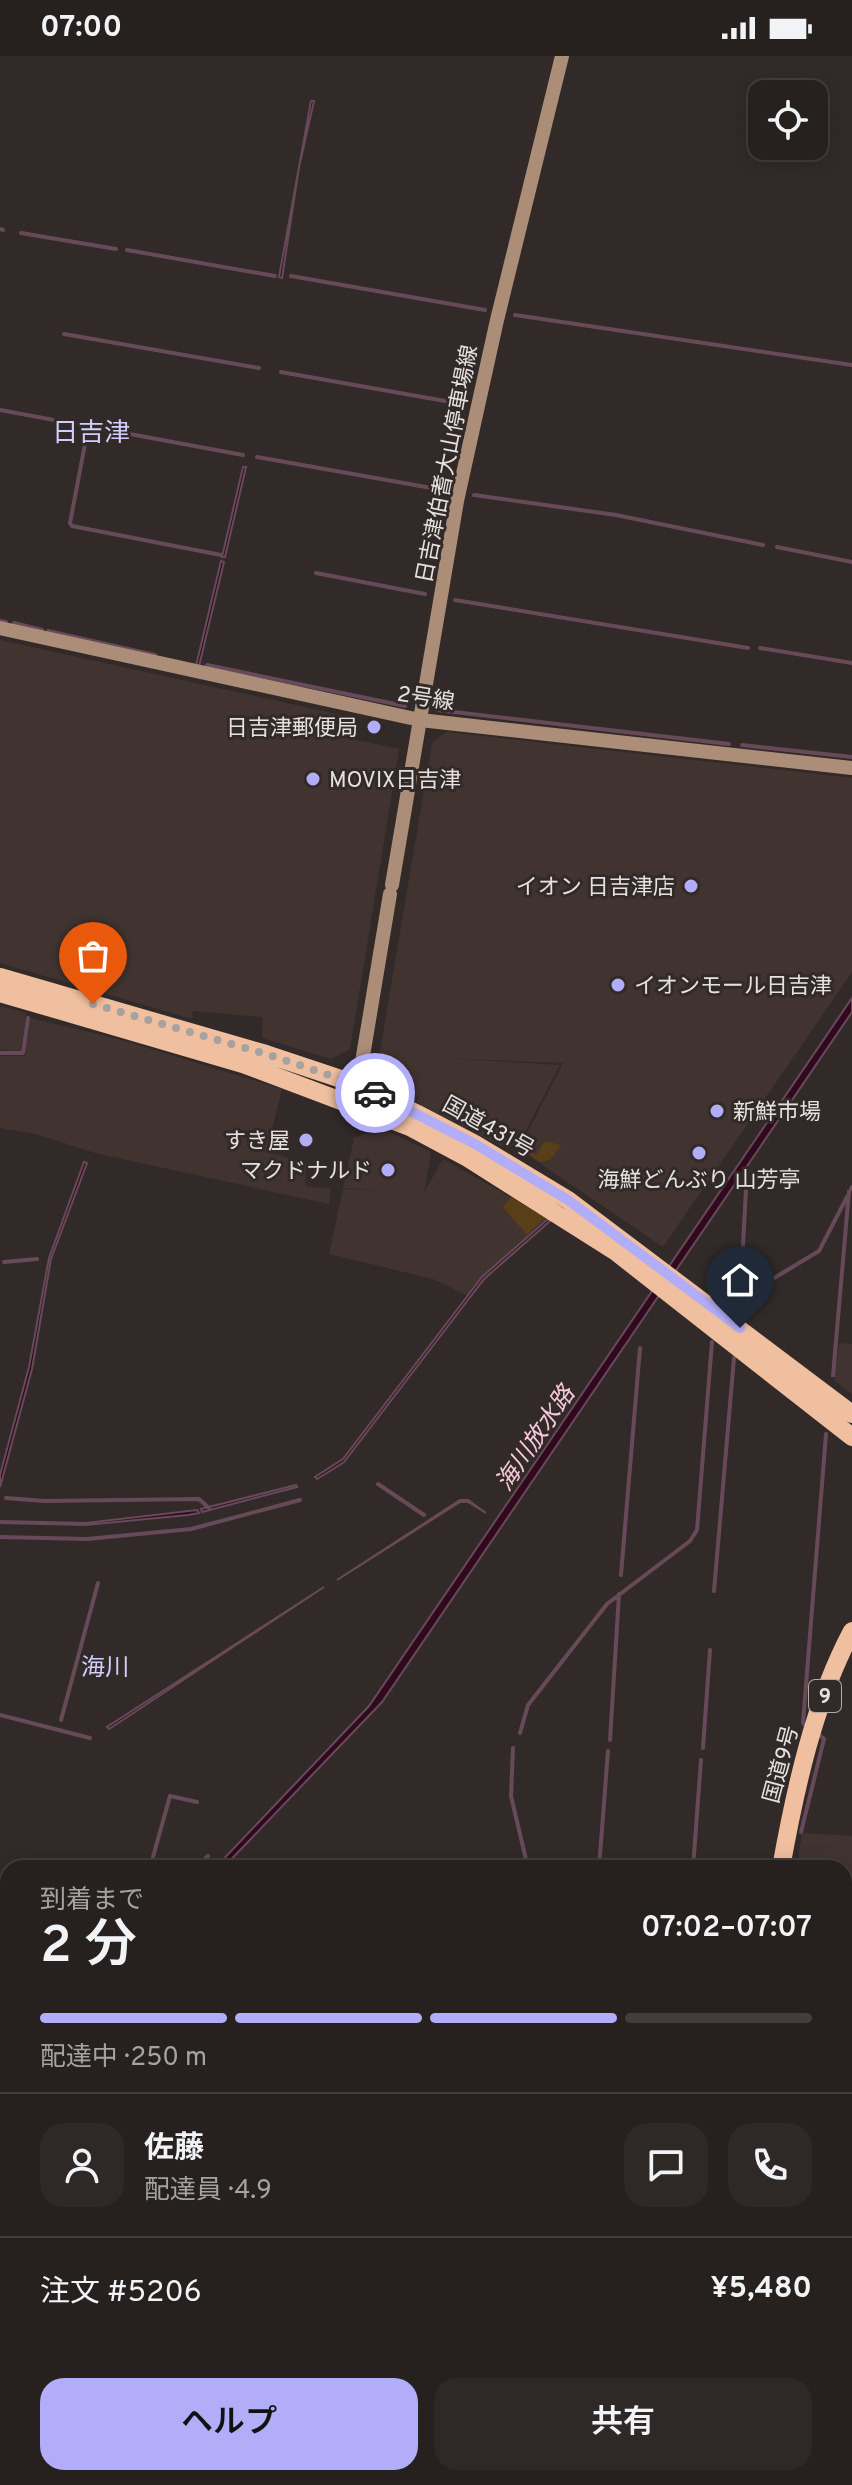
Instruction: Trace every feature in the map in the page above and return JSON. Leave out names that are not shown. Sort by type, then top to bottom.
[{"type":"highway","name":"国道431号","points":[[0,977],[266,1054],[356,1084],[475,1144],[568,1200],[655,1274],[852,1414]]},
{"type":"highway","name":"国道431号","points":[[0,993],[243,1064],[410,1127],[466,1157],[655,1274]]},
{"type":"highway","name":"国道431号","points":[[673,1287],[852,1437]]},
{"type":"highway","name":"国道9号","points":[[783,1860],[804,1763],[828,1689],[852,1631]]},
{"type":"main road","name":"日吉津伯耆大山停車場線","points":[[355,1104],[460,486],[562,56]]},
{"type":"main road","name":"2号線","points":[[0,628],[420,720],[852,768]]},
{"type":"shaded area","points":[[311,101],[314,101],[299,167]]},
{"type":"shaded area","points":[[299,167],[282,278],[279,277]]},
{"type":"shaded area","points":[[243,467],[246,467],[225,557],[222,557]]},
{"type":"shaded area","points":[[221,561],[224,562],[199,666],[196,666]]},
{"type":"shaded area","points":[[0,640],[341,715],[338,736],[399,749],[350,1049],[331,1059],[262,1038],[263,1017],[193,1011],[192,1019],[0,963]]},
{"type":"shaded area","name":"イオンモール日吉津","points":[[446,732],[852,778],[852,972],[663,1247],[519,1149],[563,1063],[441,1058],[560,1065],[516,1149],[509,1145],[501,1146],[416,1102],[422,1087],[415,1102],[385,1089],[377,1069],[432,743]]},
{"type":"shaded area","points":[[852,998],[852,1012],[382,1702],[231,1860],[223,1860],[369,1706]]},
{"type":"shaded area","points":[[0,1006],[26,1013],[21,1051],[0,1050]]},
{"type":"shaded area","points":[[30,1018],[118,1039],[282,1089],[266,1152],[306,1163],[305,1186],[331,1189],[329,1204],[95,1153],[36,1134],[0,1128],[0,1056],[25,1056]]},
{"type":"shaded area","points":[[384,1068],[399,1072],[396,1082],[415,1091],[413,1099],[387,1086]]},
{"type":"shaded area","points":[[381,1128],[431,1152],[424,1193],[443,1159],[552,1221],[488,1277],[471,1297],[433,1279],[329,1254],[343,1189],[390,1191],[343,1188],[354,1138]]},
{"type":"shaded area","points":[[545,1141],[561,1145],[550,1160],[540,1162],[521,1149],[523,1147],[536,1155]]},
{"type":"shaded area","points":[[84,1162],[87,1163],[51,1259],[32,1369],[0,1487],[0,1475],[29,1367],[49,1258]]},
{"type":"shaded area","points":[[848,1191],[850,1191],[832,1376]]},
{"type":"shaded area","points":[[511,1197],[545,1218],[527,1235],[503,1207]]},
{"type":"shaded area","points":[[548,1219],[550,1221],[484,1279],[344,1462],[317,1479],[315,1477],[343,1459],[482,1277]]},
{"type":"shaded area","points":[[839,1343],[852,1344],[852,1394],[834,1380]]},
{"type":"shaded area","points":[[296,1485],[202,1512],[201,1509]]},
{"type":"shaded area","points":[[460,1500],[468,1500],[486,1513],[468,1502],[460,1502],[337,1580]]},
{"type":"shaded area","points":[[197,1510],[199,1513],[188,1515],[85,1525],[0,1523],[86,1523]]},
{"type":"shaded area","points":[[324,1587],[109,1729],[107,1727]]},
{"type":"shaded area","points":[[802,1833],[852,1836],[852,1860],[798,1860]]},
{"type":"waterway","points":[[21,233],[116,249]]},
{"type":"waterway","points":[[127,250],[275,276]]},
{"type":"waterway","points":[[291,276],[485,310]]},
{"type":"waterway","points":[[515,315],[852,365]]},
{"type":"waterway","points":[[64,334],[259,368]]},
{"type":"waterway","points":[[281,372],[462,404]]},
{"type":"waterway","points":[[0,410],[243,455]]},
{"type":"waterway","points":[[85,444],[70,523],[72,526],[221,555]]},
{"type":"waterway","points":[[257,457],[443,490]]},
{"type":"waterway","points":[[474,495],[616,515],[763,545]]},
{"type":"waterway","points":[[777,547],[852,562]]},
{"type":"waterway","points":[[316,573],[425,594]]},
{"type":"waterway","points":[[455,600],[748,648]]},
{"type":"waterway","points":[[0,621],[6,622]]},
{"type":"waterway","points":[[14,623],[42,630]]},
{"type":"waterway","points":[[48,631],[155,655]]},
{"type":"waterway","points":[[760,648],[852,663]]},
{"type":"waterway","points":[[207,665],[405,706]]},
{"type":"waterway","points":[[437,710],[729,744]]},
{"type":"waterway","points":[[742,745],[852,757]]},
{"type":"waterway","points":[[0,1053],[23,1053],[28,1018]]},
{"type":"waterway","points":[[741,1282],[746,1189]]},
{"type":"waterway","points":[[736,1301],[819,1251],[847,1197]]},
{"type":"waterway","points":[[4,1262],[37,1259]]},
{"type":"waterway","points":[[520,1733],[528,1705],[607,1604],[690,1541],[697,1530],[712,1342]]},
{"type":"waterway","points":[[621,1575],[640,1348]]},
{"type":"waterway","points":[[714,1591],[734,1358]]},
{"type":"waterway","points":[[806,1726],[803,1723],[826,1434]]},
{"type":"waterway","points":[[378,1484],[424,1515]]},
{"type":"waterway","points":[[6,1498],[44,1501],[199,1499],[209,1508]]},
{"type":"waterway","points":[[0,1537],[87,1539],[191,1529],[300,1500]]},
{"type":"waterway","points":[[61,1720],[98,1583]]},
{"type":"waterway","points":[[610,1740],[619,1594]]},
{"type":"waterway","points":[[703,1748],[710,1650]]},
{"type":"waterway","points":[[0,1715],[90,1738]]},
{"type":"waterway","points":[[801,1832],[824,1739],[817,1733]]},
{"type":"waterway","points":[[513,1748],[511,1796],[526,1860]]},
{"type":"waterway","points":[[600,1860],[608,1751]]},
{"type":"waterway","points":[[694,1860],[701,1760]]},
{"type":"waterway","points":[[153,1857],[170,1796],[197,1802]]},
{"type":"waterway","points":[[204,1860],[208,1856]]},
{"type":"way so far","points":[[93,1004],[266,1054],[375,1093]]},
{"type":"place","name":"日吉津郵便局","points":[[374,727]]},
{"type":"place","name":"MOVIX日吉津","points":[[313,779]]},
{"type":"place","name":"イオン 日吉津店","points":[[691,886]]},
{"type":"place","name":"イオンモール日吉津","points":[[618,985]]},
{"type":"place","name":"新鮮市場","points":[[717,1111]]},
{"type":"place","name":"すき屋","points":[[306,1140]]},
{"type":"place","name":"海鮮どんぶり 山芳亭","points":[[699,1153]]},
{"type":"place","name":"マクドナルド","points":[[388,1170]]},
{"type":"district","name":"日吉津","points":[[91,432]]},
{"type":"district","name":"海川","points":[[105,1667]]},
{"type":"route","points":[[375,1093],[475,1144],[568,1200],[740,1328]]},
{"type":"water label","name":"海川放水路","points":[[535,1438]]}]
